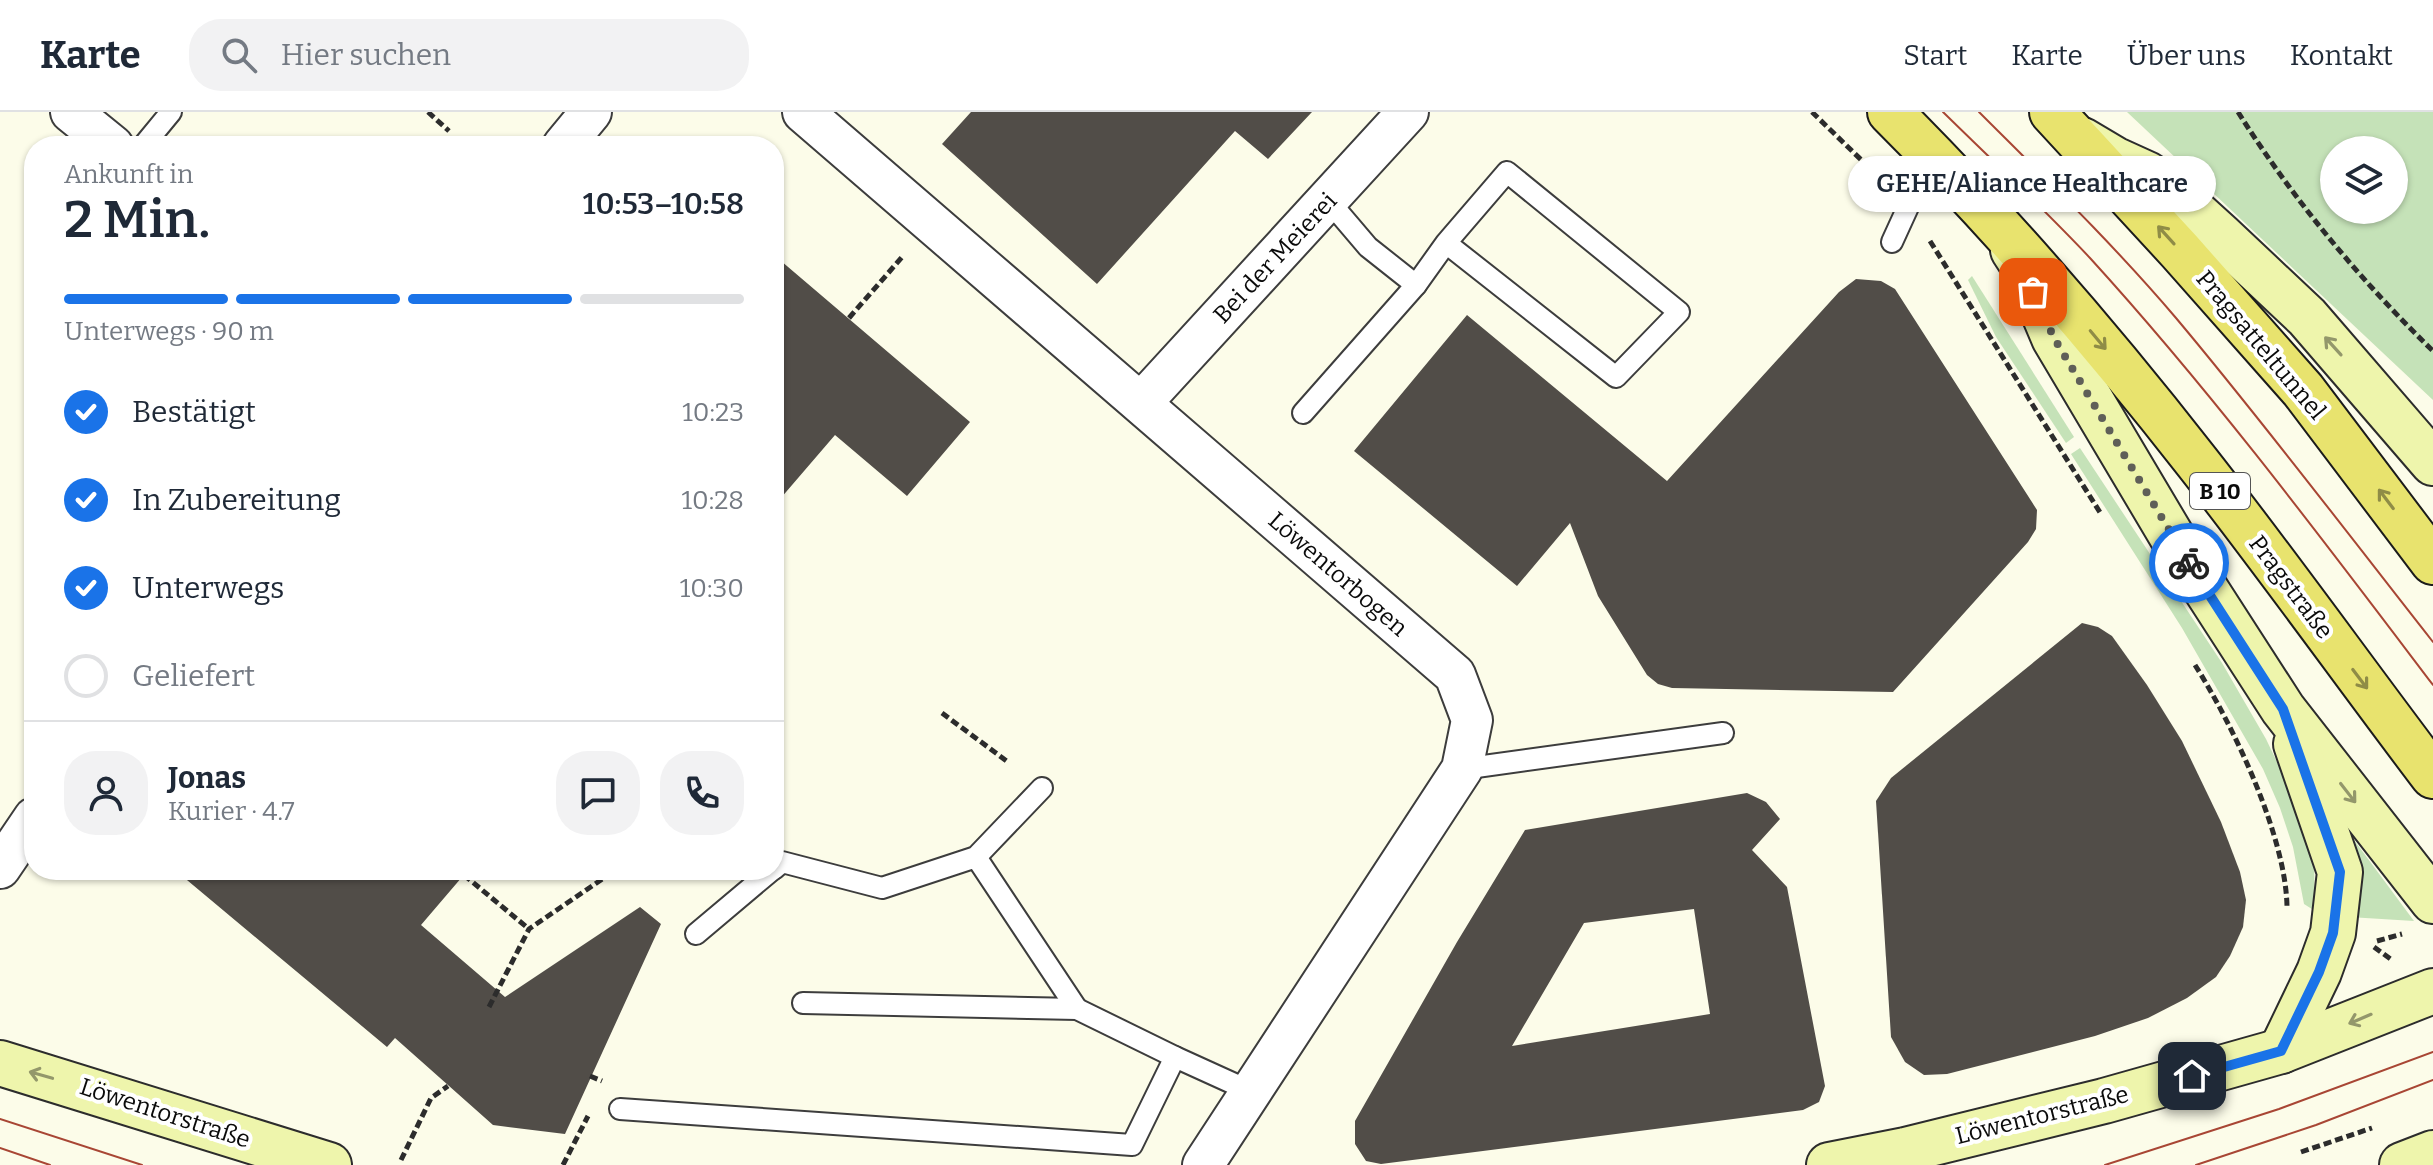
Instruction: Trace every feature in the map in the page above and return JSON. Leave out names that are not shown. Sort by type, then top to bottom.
[{"type":"main road","name":"Pragstraße","points":[[1890,112],[1992,218],[2094,335],[2198,462],[2433,776]]},
{"type":"main road","points":[[2065,125],[2095,149],[2157,180],[2221,236],[2316,327],[2433,463]]},
{"type":"main road","name":"Pragsatteltunnel","points":[[2065,125],[2303,390],[2433,562]]},
{"type":"main road","name":"Pragstraße","points":[[1992,218],[2024,267],[2043,316],[2070,365],[2174,540],[2283,709],[2433,901]]},
{"type":"main road","points":[[2281,1051],[2319,972],[2333,933],[2340,872],[2283,709]]},
{"type":"main road","name":"Löwentorstraße","points":[[1829,1165],[1905,1150],[2104,1101],[2281,1051],[2433,991]]},
{"type":"main road","name":"Löwentorstraße","points":[[0,1063],[329,1165]]},
{"type":"main road","points":[[2402,1165],[2433,1153]]},
{"type":"street","points":[[71,112],[101,136]]},
{"type":"street","points":[[571,136],[591,112]]},
{"type":"street","name":"Löwentorbogen","points":[[803,112],[1455,675],[1472,720],[1462,769],[1252,1092],[1213,1160]]},
{"type":"street","name":"Bei der Meierei","points":[[1141,403],[1408,112]]},
{"type":"street","points":[[0,868],[24,833]]},
{"type":"lane","points":[[151,136],[171,112]]},
{"type":"lane","points":[[1892,242],[1936,158]]},
{"type":"lane","points":[[1303,413],[1416,285],[1446,243],[1507,172],[1679,312],[1616,377],[1446,243]]},
{"type":"lane","points":[[1328,200],[1368,247],[1416,285]]},
{"type":"lane","points":[[1462,769],[1723,733]]},
{"type":"lane","points":[[784,863],[882,888],[976,857],[1042,788]]},
{"type":"lane","points":[[976,857],[1077,1009]]},
{"type":"lane","points":[[696,934],[760,880]]},
{"type":"lane","points":[[803,1003],[1077,1009],[1252,1092]]},
{"type":"lane","points":[[620,1109],[1132,1145],[1175,1057]]},
{"type":"path","points":[[428,112],[449,131]]},
{"type":"path","points":[[2238,112],[2265,154],[2326,235],[2433,351]]},
{"type":"path","points":[[1945,264],[2102,516]]},
{"type":"path","points":[[849,318],[887,274]]},
{"type":"path","points":[[2194,663],[2211,690],[2269,819],[2286,879],[2287,908]]},
{"type":"path","points":[[942,713],[1008,762]]},
{"type":"path","points":[[470,880],[529,929]]},
{"type":"path","points":[[489,1007],[529,929],[601,880]]},
{"type":"path","points":[[401,1160],[431,1098],[448,1086]]},
{"type":"path","points":[[563,1165],[592,1110]]},
{"type":"path","points":[[2301,1152],[2384,1125]]},
{"type":"green space","points":[[2127,112],[2433,112],[2433,400]]},
{"type":"green space","points":[[1972,276],[2074,437],[2066,443],[1996,337],[1968,280]]},
{"type":"green space","points":[[2080,448],[2222,663],[2266,739],[2287,783],[2314,860],[2315,911],[2304,904],[2293,847],[2263,769],[2182,628],[2071,454]]},
{"type":"green space","points":[[2348,839],[2354,840],[2414,921],[2349,917]]},
{"type":"building","points":[[971,112],[1312,112],[1268,159],[1235,131],[1097,284],[942,144]]},
{"type":"building","points":[[784,264],[970,422],[907,496],[835,435],[784,494]]},
{"type":"building","points":[[1856,279],[1881,281],[1895,289],[2037,510],[2036,529],[2028,542],[1893,692],[1672,688],[1658,684],[1647,675],[1598,596],[1570,523],[1517,586],[1354,451],[1467,315],[1667,481],[1839,292]]},
{"type":"building","points":[[2082,623],[2098,627],[2112,636],[2182,741],[2221,822],[2240,872],[2246,900],[2243,927],[2216,977],[2187,998],[2148,1018],[2095,1036],[1947,1074],[1924,1075],[1905,1062],[1891,1037],[1876,801],[1891,778]]},
{"type":"building","points":[[1747,793],[1766,802],[1780,819],[1752,850],[1787,887],[1825,1086],[1819,1102],[1803,1110],[1381,1164],[1366,1161],[1355,1144],[1355,1121],[1525,830]],"holes":[[[1694,909],[1710,1014],[1512,1046],[1584,923]]]},
{"type":"building","points":[[187,880],[459,880],[421,925],[505,997],[640,907],[661,924],[565,1134],[493,1125],[395,1038],[387,1047]]},
{"type":"tram line","points":[[1943,112],[2072,239],[2136,309],[2266,468],[2433,685]]},
{"type":"tram line","points":[[1979,112],[2153,291],[2433,642]]},
{"type":"tram line","points":[[2105,1165],[2279,1109],[2433,1052]]},
{"type":"tram line","points":[[2196,1165],[2316,1125],[2433,1080]]},
{"type":"tram line","points":[[0,1119],[142,1165]]},
{"type":"tram line","points":[[0,1148],[50,1165]]},
{"type":"way so far","points":[[2033,292],[2054,338],[2189,563]]},
{"type":"place","name":"GEHE/Aliance Healthcare","points":[[2033,292]]},
{"type":"route","points":[[2189,563],[2283,709],[2340,872],[2333,933],[2319,972],[2281,1051],[2192,1076]]}]
